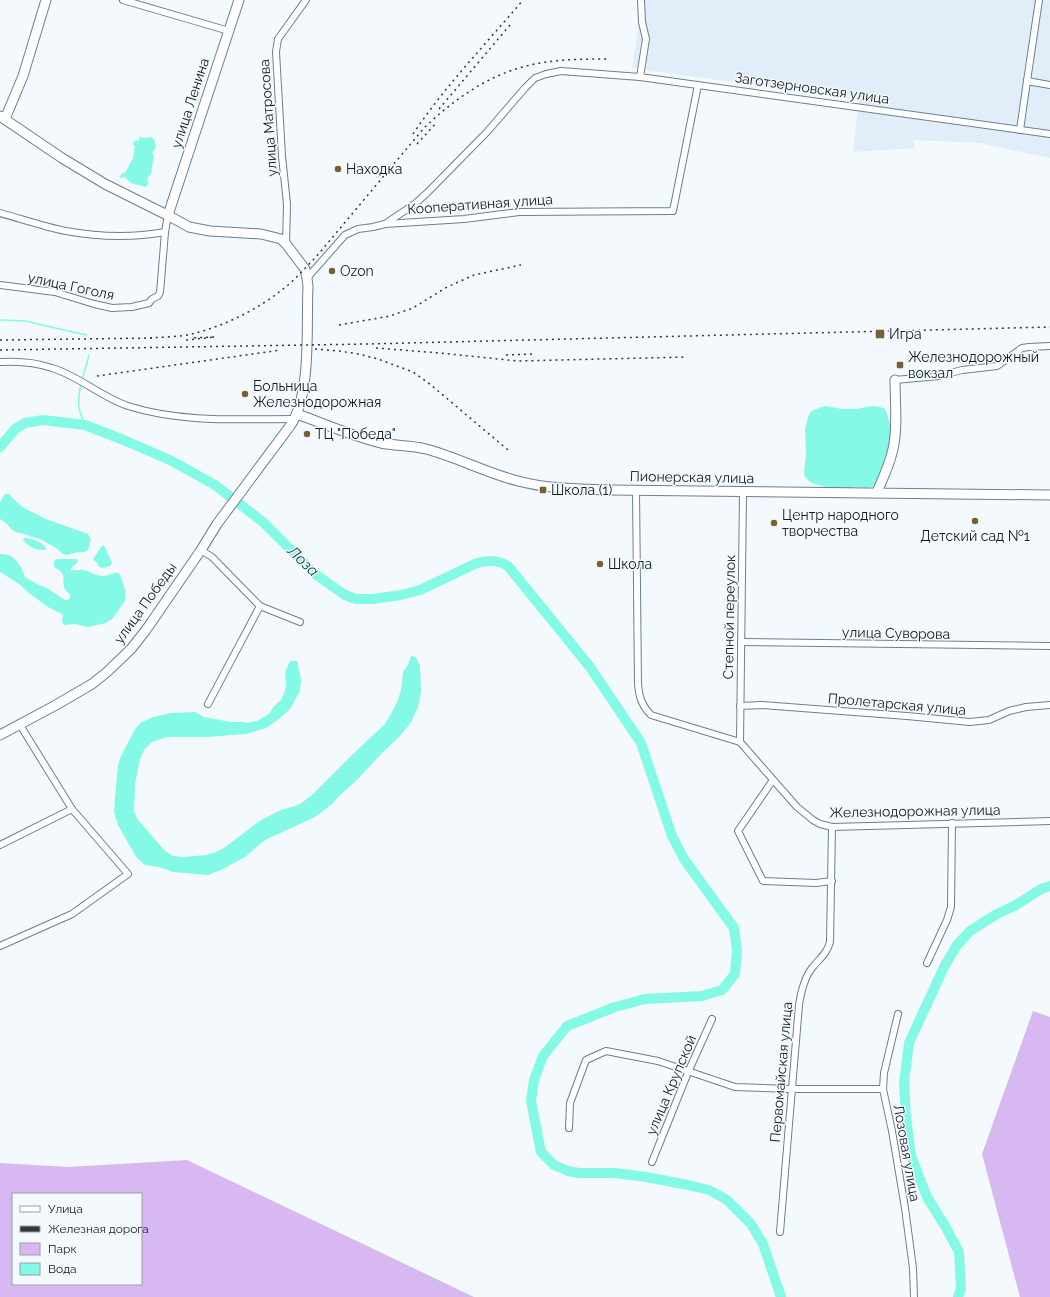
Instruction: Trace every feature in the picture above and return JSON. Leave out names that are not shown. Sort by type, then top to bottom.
[{"type":"street","points":[[0,362],[25,363],[52,368],[126,406],[165,415],[194,418],[296,416],[301,404],[305,372],[308,278],[305,269],[286,244],[276,237],[261,234],[210,231],[189,227],[105,184],[62,158],[2,118],[23,76],[46,0]]},
{"type":"street","points":[[122,0],[229,31]]},
{"type":"street","name":"улица Ленина","points":[[168,215],[239,0]]},
{"type":"street","name":"улица Матросова","points":[[286,244],[287,204],[282,156],[276,52],[278,38],[306,0]]},
{"type":"street","points":[[640,77],[646,39],[642,22],[641,0]]},
{"type":"street","points":[[1020,130],[1039,0]]},
{"type":"street","name":"Заготзерновская улица","points":[[384,224],[416,203],[428,193],[487,132],[525,88],[536,78],[561,71],[640,77],[1050,134]]},
{"type":"street","points":[[1027,81],[1050,85]]},
{"type":"street","name":"Кооперативная улица","points":[[384,224],[464,219],[519,212],[673,211],[698,85]]},
{"type":"street","points":[[0,213],[65,231],[118,236],[164,232],[168,215]]},
{"type":"street","points":[[308,278],[345,235],[358,229],[384,224]]},
{"type":"street","name":"улица Гоголя","points":[[0,285],[55,292],[112,308],[132,307],[149,303],[152,299],[158,296],[161,281],[164,232]]},
{"type":"street","points":[[877,492],[890,460],[895,437],[895,380],[939,376],[962,370],[997,366],[1022,348],[1050,346]]},
{"type":"street","name":"улица Победы","points":[[0,735],[92,684],[123,658],[146,630],[217,524],[296,416]]},
{"type":"street","name":"Пионерская улица","points":[[296,416],[376,442],[413,446],[435,452],[504,477],[539,486],[564,488],[743,492],[877,492],[1050,495]]},
{"type":"street","points":[[636,490],[639,698],[644,708],[651,715],[740,742]]},
{"type":"street","name":"Степной переулок","points":[[740,742],[743,492]]},
{"type":"street","points":[[201,550],[212,557],[260,606],[300,622]]},
{"type":"street","points":[[208,704],[260,606]]},
{"type":"street","name":"улица Суворова","points":[[741,642],[1050,646]]},
{"type":"street","name":"Пролетарская улица","points":[[740,706],[762,705],[970,722],[989,720],[1008,711],[1026,707],[1050,705]]},
{"type":"street","points":[[0,946],[72,914],[128,874],[72,810],[20,725]]},
{"type":"street","name":"Железнодорожная улица","points":[[740,742],[797,807],[816,822],[832,827],[1050,821]]},
{"type":"street","points":[[773,780],[738,831],[763,881],[816,883],[832,881]]},
{"type":"street","points":[[0,845],[72,810]]},
{"type":"street","points":[[927,963],[947,920],[950,907],[952,824]]},
{"type":"street","name":"Первомайская улица","points":[[780,1232],[791,1089],[801,992],[811,969],[828,950],[830,942],[832,827]]},
{"type":"street","name":"Лозовая улица","points":[[898,1014],[884,1073],[883,1089],[892,1131],[905,1208],[913,1268],[914,1297]]},
{"type":"street","name":"улица Крупской","points":[[652,1162],[689,1070],[712,1019]]},
{"type":"street","points":[[569,1128],[570,1103],[586,1060],[606,1051],[658,1061],[689,1070],[735,1087],[791,1089],[883,1089]]},
{"type":"shaded area","points":[[637,0],[1050,0],[1050,158],[980,143],[914,140],[915,148],[853,152],[859,100],[632,68],[638,30]]},
{"type":"green space","points":[[1033,1011],[1050,1017],[1050,1297],[1020,1297],[982,1154]]},
{"type":"green space","points":[[187,1160],[474,1297],[0,1297],[0,1163],[68,1167]]},
{"type":"water","points":[[140,136],[142,138],[151,137],[154,139],[156,148],[152,153],[154,156],[151,174],[148,177],[147,181],[149,183],[146,187],[131,183],[125,177],[119,177],[125,173],[133,158],[135,146],[132,144],[136,140],[139,141]]},
{"type":"water","points":[[825,406],[842,409],[857,409],[873,406],[885,409],[890,425],[890,441],[881,473],[873,486],[868,488],[835,488],[812,483],[806,478],[804,473],[806,453],[805,430],[808,417],[813,410]]},
{"type":"water","points":[[5,494],[9,494],[24,508],[46,519],[88,534],[91,540],[88,550],[67,555],[63,554],[56,548],[40,539],[13,531],[0,519],[0,502]]},
{"type":"water","points":[[24,538],[37,541],[43,544],[47,549],[40,550],[31,547],[25,543],[23,540]]},
{"type":"water","points":[[104,545],[112,563],[110,566],[103,568],[99,567],[93,559]]},
{"type":"water","points":[[0,554],[9,555],[14,558],[21,567],[25,577],[47,588],[65,600],[70,598],[70,594],[65,589],[64,577],[62,573],[54,567],[54,561],[57,559],[77,559],[77,563],[71,568],[71,570],[84,570],[103,576],[119,573],[125,590],[125,601],[112,619],[106,623],[88,627],[75,624],[64,625],[62,622],[63,615],[48,607],[19,584],[0,572]]},
{"type":"water","points":[[411,656],[416,657],[420,666],[421,692],[418,707],[411,722],[401,735],[357,780],[332,804],[315,817],[265,840],[245,857],[208,875],[173,872],[159,867],[145,865],[137,858],[118,825],[114,812],[118,765],[134,731],[140,723],[153,717],[171,713],[195,712],[204,717],[231,722],[247,723],[257,721],[269,714],[274,706],[281,700],[285,691],[286,670],[290,661],[297,661],[301,680],[300,691],[290,709],[266,728],[246,734],[207,737],[167,737],[152,742],[144,750],[140,759],[135,784],[134,811],[138,820],[165,851],[173,856],[183,857],[206,855],[224,848],[261,820],[279,811],[300,804],[312,795],[385,724],[398,700],[403,672],[408,665]]},
{"type":"waterway","points":[[0,320],[25,321],[86,335]]},
{"type":"waterway","points":[[82,380],[89,355]]},
{"type":"waterway","points":[[81,384],[79,405],[85,425]]},
{"type":"waterway","name":"Лоза","points":[[0,447],[15,429],[25,423],[43,420],[85,425],[126,441],[172,461],[215,485],[263,522],[315,574],[345,595],[356,599],[373,599],[401,595],[420,590],[481,562],[497,562],[508,566],[590,667],[641,743],[672,836],[684,859],[734,928],[737,950],[735,974],[722,990],[702,996],[645,999],[615,1007],[567,1026],[543,1056],[534,1080],[531,1101],[541,1152],[554,1165],[568,1171],[579,1173],[615,1173],[646,1177],[709,1190],[727,1200],[751,1224],[763,1244],[781,1297]]},
{"type":"waterway","points":[[958,1297],[961,1289],[959,1252],[927,1197],[911,1156],[906,1117],[904,1083],[909,1043],[944,967],[957,945],[970,931],[995,915],[1016,905],[1041,889],[1050,886]]},
{"type":"railway","points":[[413,134],[438,99],[523,0]]},
{"type":"railway","points":[[439,109],[510,25]]},
{"type":"railway","points":[[150,338],[187,335],[204,331],[228,322],[273,297],[296,278],[316,257],[424,128],[455,101],[478,86],[516,69],[539,63],[551,61],[610,59]]},
{"type":"railway","points":[[417,144],[437,122]]},
{"type":"railway","points":[[339,325],[390,316],[413,308],[447,287],[474,275],[521,265]]},
{"type":"railway","points":[[0,350],[367,344],[1050,327]]},
{"type":"railway","points":[[186,340],[215,337],[190,338]]},
{"type":"railway","points":[[0,340],[154,338]]},
{"type":"railway","points":[[376,348],[518,361],[687,357]]},
{"type":"railway","points":[[315,349],[359,354],[378,359],[413,372],[431,385],[508,450]]},
{"type":"railway","points":[[97,376],[281,350]]},
{"type":"railway","points":[[506,355],[534,354]]},
{"type":"place","name":"Находка","points":[[338,169]]},
{"type":"place","name":"Ozon","points":[[332,271]]},
{"type":"place","name":"Игра","points":[[880,334]]},
{"type":"place","name":"Железнодорожный вокзал","points":[[900,365]]},
{"type":"place","name":"Больница Железнодорожная","points":[[245,394]]},
{"type":"place","name":"ТЦ \"Победа\"","points":[[307,434]]},
{"type":"place","name":"Школа (1)","points":[[543,490]]},
{"type":"place","name":"Детский сад №1","points":[[975,521]]},
{"type":"place","name":"Центр народного творчества","points":[[774,523]]},
{"type":"place","name":"Школа","points":[[600,564]]}]
